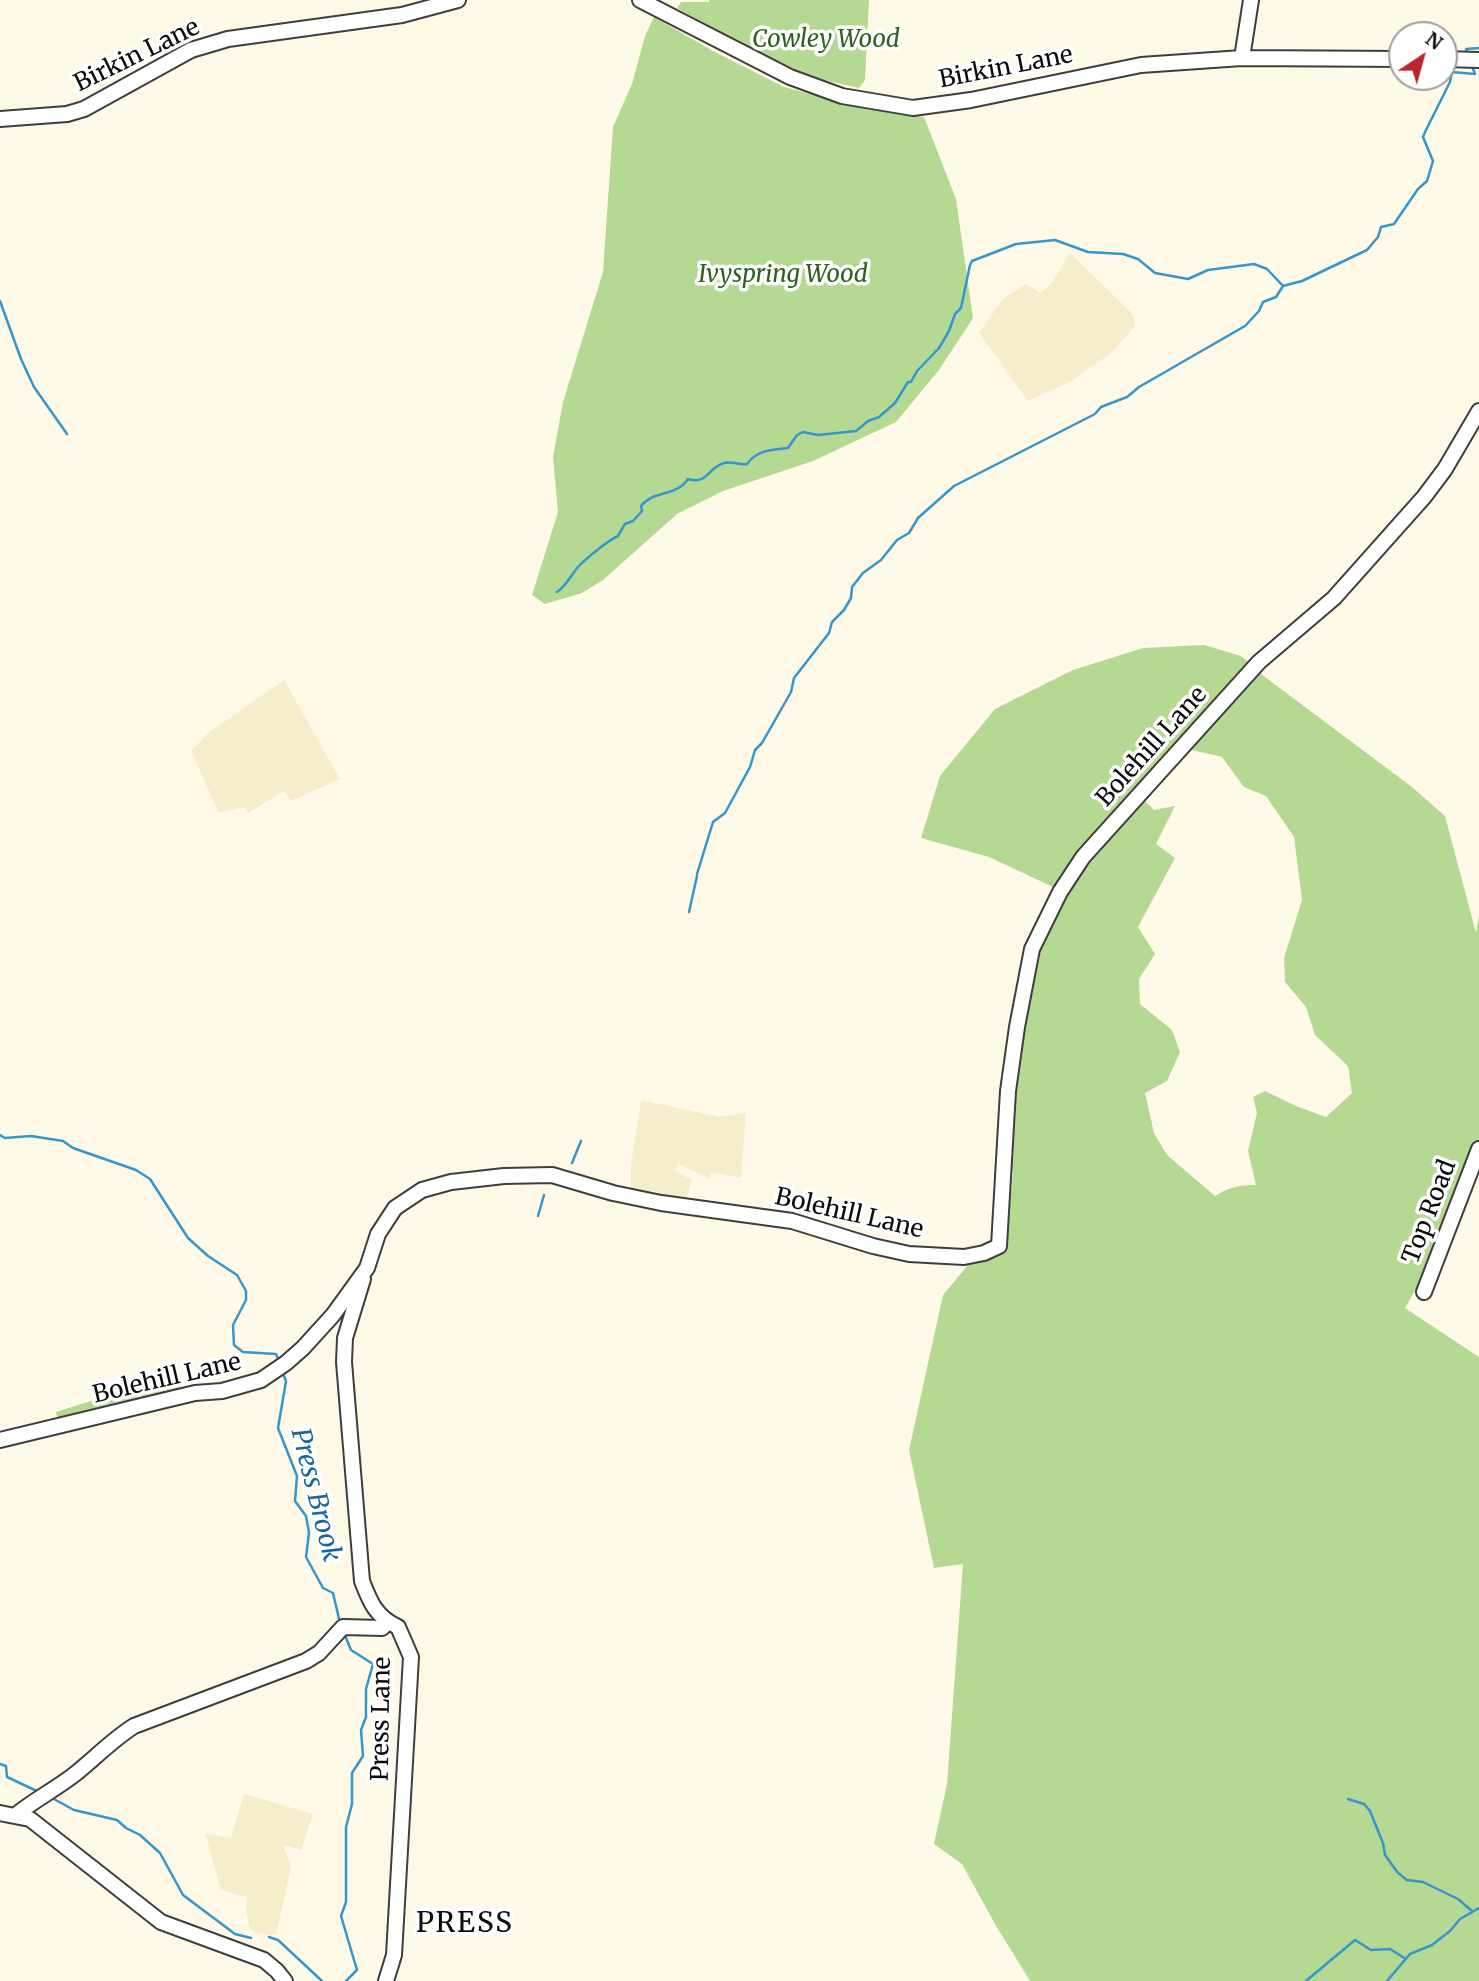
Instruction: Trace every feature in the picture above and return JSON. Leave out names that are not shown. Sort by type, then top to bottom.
[{"type":"street","name":"Birkin Lane","points":[[0,119],[67,114],[84,108],[191,50],[228,39],[371,21],[458,0]]},
{"type":"street","name":"Birkin Lane","points":[[640,0],[790,77],[842,96],[913,108],[971,100],[1127,67],[1242,58],[1388,59]]},
{"type":"street","points":[[1242,58],[1251,0]]},
{"type":"street","points":[[1458,59],[1478,60]]},
{"type":"street","name":"Bolehill Lane","points":[[0,1440],[195,1393],[222,1391],[261,1380],[303,1348],[332,1315],[367,1268],[384,1223],[395,1208],[422,1190],[451,1182],[504,1176],[552,1175],[613,1193],[661,1203],[792,1221],[909,1254],[964,1257],[984,1253],[999,1246],[1008,1091],[1017,1027],[1032,949],[1060,892],[1083,857],[1259,662],[1334,598],[1424,497],[1445,469],[1479,411]]},
{"type":"street","name":"Top Road","points":[[1424,1292],[1479,1149]]},
{"type":"street","name":"Press Lane","points":[[367,1268],[345,1338],[344,1362],[362,1581],[372,1608],[398,1627],[411,1657],[394,1955],[386,1981]]},
{"type":"street","points":[[16,1815],[34,1800],[73,1776],[113,1739],[134,1726],[306,1661],[319,1653],[343,1628],[382,1628],[388,1622]]},
{"type":"street","points":[[0,1813],[30,1819],[161,1922],[264,1960],[277,1970],[285,1981]]},
{"type":"shaded area","points":[[1070,253],[1134,315],[1135,326],[1110,354],[1070,382],[1028,401],[979,333],[1003,299],[1026,284],[1040,293],[1051,284]]},
{"type":"shaded area","points":[[284,680],[340,779],[291,801],[284,791],[248,813],[245,807],[219,813],[191,751],[208,733]]},
{"type":"shaded area","points":[[641,1100],[720,1117],[746,1113],[741,1178],[711,1172],[710,1179],[678,1164],[675,1171],[692,1180],[686,1200],[672,1197],[662,1200],[631,1194],[631,1166]]},
{"type":"shaded area","points":[[244,1794],[313,1814],[301,1850],[283,1845],[291,1867],[276,1935],[259,1934],[250,1929],[246,1911],[247,1897],[221,1890],[205,1833],[231,1838]]},
{"type":"green space","name":"Cowley Wood","points":[[869,0],[865,80],[859,88],[815,78],[784,67],[677,8],[681,2]]},
{"type":"green space","name":"Ivyspring Wood","points":[[654,17],[784,87],[902,115],[924,117],[956,199],[973,318],[939,370],[896,422],[813,461],[723,491],[677,514],[603,580],[582,593],[545,604],[532,595],[558,512],[553,457],[563,402],[603,272],[613,127],[632,84],[645,36]]},
{"type":"green space","points":[[1204,645],[1241,656],[1249,663],[1088,839],[1053,887],[989,857],[921,838],[940,776],[995,709],[1073,670],[1143,648]]},
{"type":"green space","points":[[1257,671],[1412,787],[1445,816],[1476,933],[1479,915],[1479,1172],[1470,1193],[1405,1308],[1479,1357],[1479,1981],[1030,1981],[962,1864],[934,1844],[947,1784],[963,1564],[934,1568],[909,1450],[943,1295],[973,1259],[1005,1247],[1007,1241],[1013,1172],[1008,1167],[1012,1092],[1035,948],[1057,906],[1100,847],[1143,799],[1154,810],[1175,806],[1156,844],[1175,858],[1138,927],[1155,954],[1139,979],[1140,1004],[1172,1030],[1180,1052],[1167,1081],[1145,1093],[1154,1133],[1167,1155],[1215,1196],[1234,1187],[1256,1185],[1248,1151],[1257,1113],[1253,1097],[1265,1091],[1326,1117],[1352,1093],[1348,1066],[1315,1035],[1306,1007],[1285,982],[1284,958],[1302,900],[1294,837],[1266,796],[1244,787],[1222,757],[1188,749]]},
{"type":"green space","points":[[178,1383],[183,1393],[58,1420],[56,1412],[91,1401]]},
{"type":"waterway","points":[[1468,53],[1466,49],[1479,48]]},
{"type":"waterway","points":[[697,874],[713,822],[725,813],[750,767],[755,750],[762,743],[791,692],[794,678],[829,633],[832,622],[844,610],[851,598],[852,587],[863,573],[881,560],[897,540],[909,533],[918,518],[954,486],[1095,414],[1101,407],[1127,397],[1139,387],[1245,326],[1259,311],[1263,302],[1276,297],[1283,286],[1302,281],[1367,250],[1378,237],[1381,227],[1394,224],[1418,189],[1427,181],[1433,161],[1423,137],[1450,82],[1452,72],[1475,74],[1472,66]]},
{"type":"waterway","points":[[557,592],[581,564],[618,536],[625,524],[633,521],[646,501],[677,489],[688,479],[700,480],[718,465],[729,462],[747,464],[761,453],[788,448],[797,435],[803,432],[818,435],[856,431],[868,421],[879,417],[895,403],[908,382],[911,382],[917,371],[939,348],[955,314],[961,308],[972,261],[1016,244],[1055,240],[1088,252],[1123,254],[1138,259],[1155,273],[1188,279],[1208,270],[1254,264],[1267,269],[1283,286]]},
{"type":"waterway","points":[[0,301],[34,387],[67,434]]},
{"type":"waterway","points":[[689,912],[697,876]]},
{"type":"waterway","name":"Press Brook","points":[[0,1135],[5,1138],[31,1136],[63,1141],[73,1148],[136,1170],[150,1179],[188,1238],[208,1256],[237,1275],[246,1291],[246,1300],[233,1325],[234,1345],[243,1352],[276,1354],[279,1361]]},
{"type":"waterway","points":[[572,1163],[581,1141]]},
{"type":"waterway","points":[[538,1216],[544,1195]]},
{"type":"waterway","name":"Press Brook","points":[[282,1371],[286,1381],[278,1428],[297,1476],[295,1501],[306,1516],[309,1533],[306,1557],[323,1588],[333,1593],[340,1623]]},
{"type":"waterway","name":"Press Brook","points":[[344,1633],[351,1650],[373,1664],[366,1689],[366,1717],[361,1730],[363,1756],[352,1773],[352,1804],[346,1827],[346,1902],[341,1916],[357,1970],[346,1981]]},
{"type":"waterway","points":[[0,1764],[6,1766],[7,1777],[39,1792]]},
{"type":"waterway","points":[[52,1798],[74,1810],[117,1820],[140,1835],[160,1853],[183,1895],[235,1934],[251,1938]]},
{"type":"waterway","points":[[1348,1799],[1364,1804],[1370,1811],[1385,1855],[1398,1873],[1407,1880],[1423,1882],[1458,1899],[1472,1911]]},
{"type":"waterway","points":[[1387,1981],[1410,1954],[1432,1945],[1460,1919],[1479,1908]]},
{"type":"waterway","points":[[269,1937],[278,1940],[322,1981]]},
{"type":"waterway","points":[[1306,1981],[1355,1940],[1371,1950],[1390,1949],[1406,1959]]},
{"type":"district","name":"PRESS","points":[[465,1924]]}]
